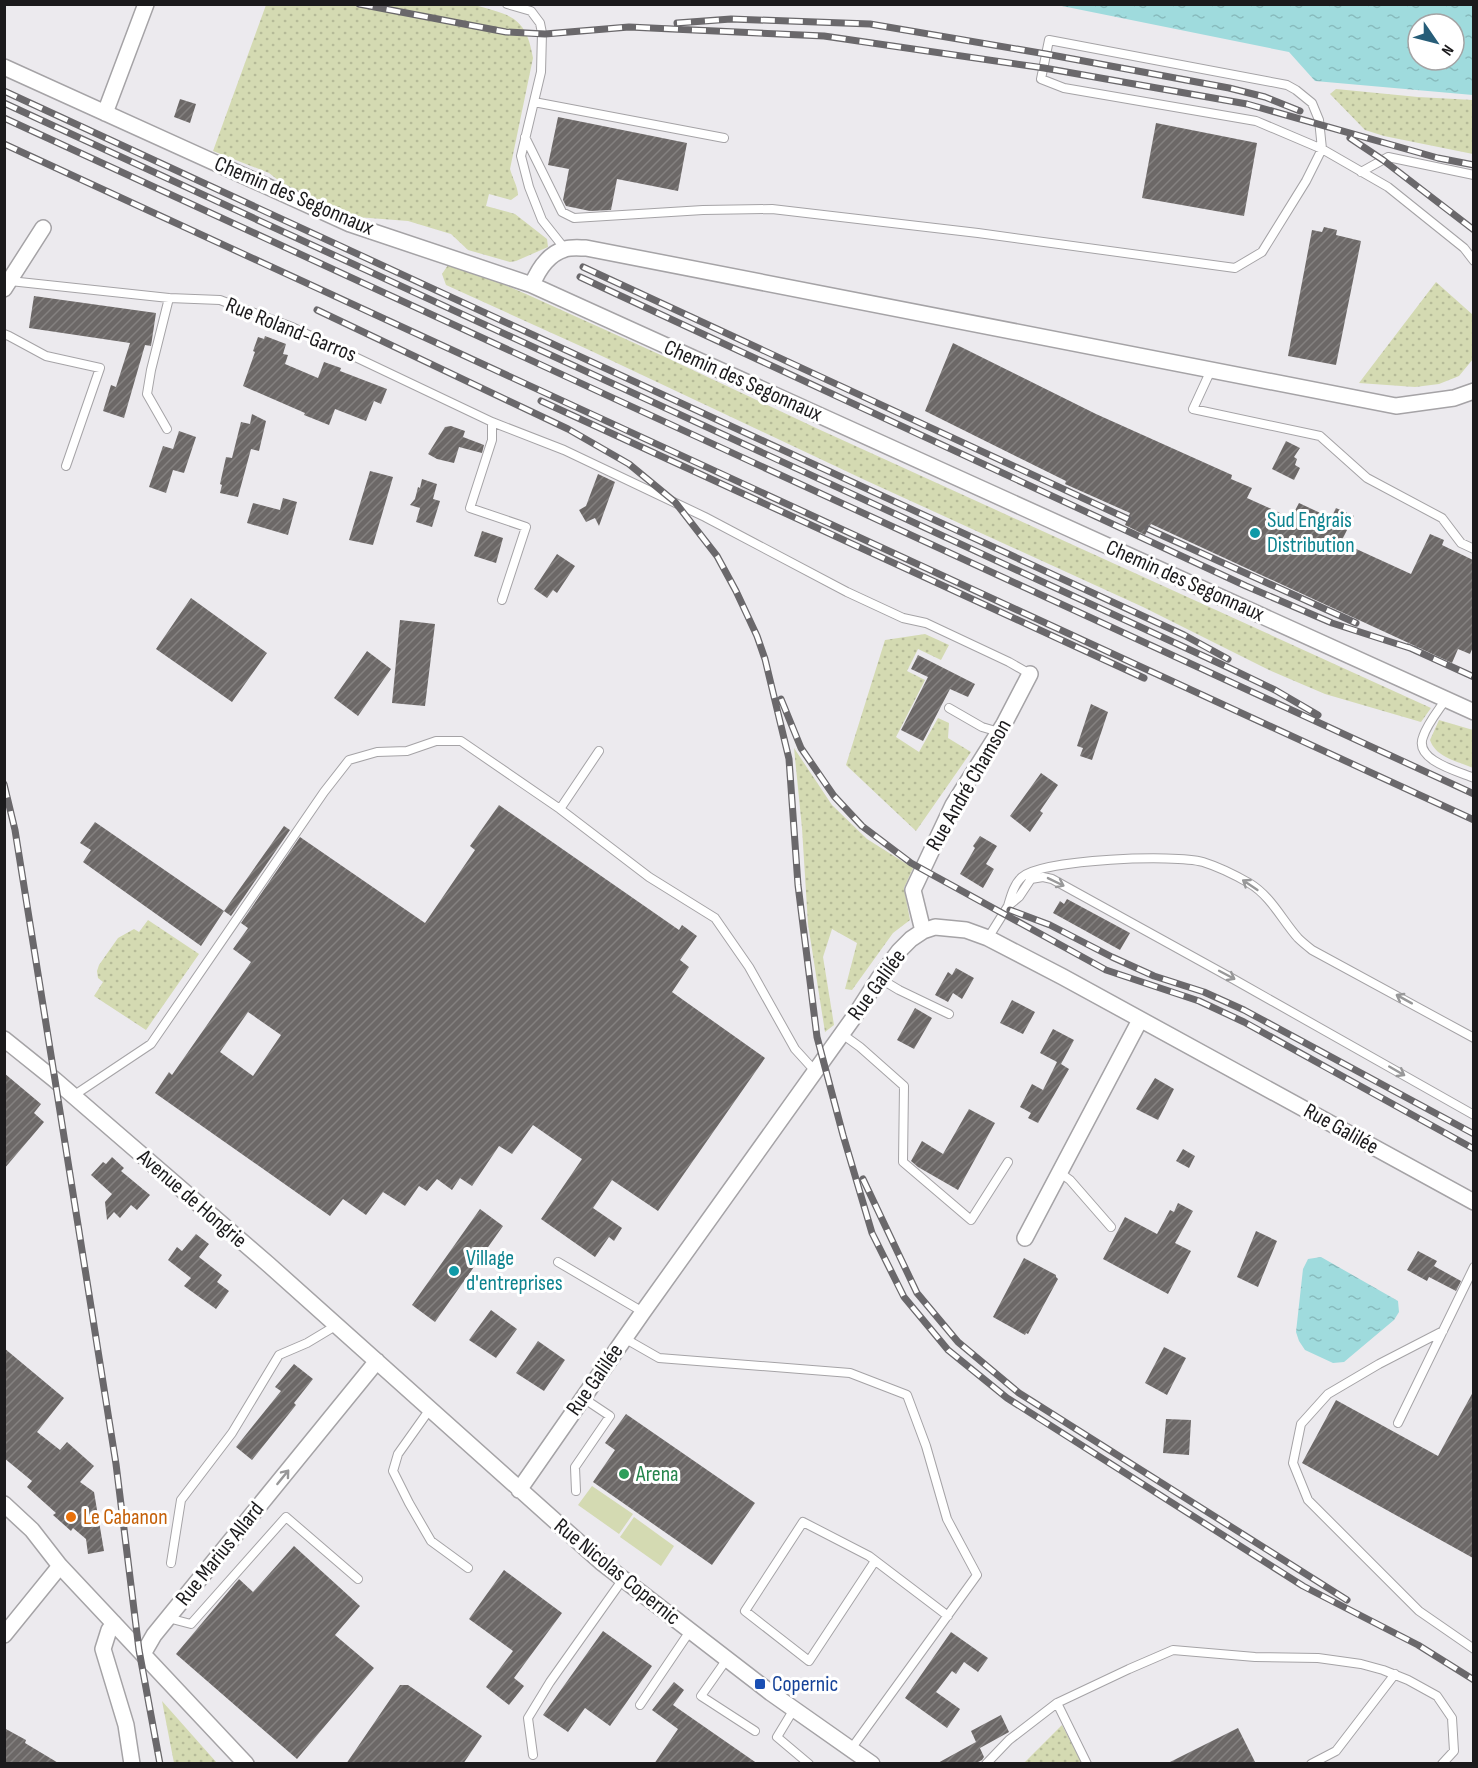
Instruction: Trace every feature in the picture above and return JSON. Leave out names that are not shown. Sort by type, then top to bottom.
[{"type":"street","points":[[105,113],[146,4]]},
{"type":"street","name":"Chemin des Segonnaux","points":[[4,68],[350,224],[532,285],[1473,712]]},
{"type":"street","points":[[6,283],[43,228]]},
{"type":"street","points":[[532,285],[546,261],[565,249],[586,248],[1396,406],[1454,398],[1473,391]]},
{"type":"street","name":"Rue André Chamson","points":[[923,931],[913,890],[953,805],[999,732],[1029,674]]},
{"type":"street","name":"Rue Galilée","points":[[519,1490],[643,1311],[842,1034],[879,978],[911,939],[935,927],[966,930],[1063,977],[1473,1202]]},
{"type":"street","points":[[1024,1238],[1140,1020]]},
{"type":"street","name":"Avenue de Hongrie","points":[[5,1041],[55,1080],[377,1361]]},
{"type":"street","name":"Rue Nicolas Copernic","points":[[377,1361],[519,1490],[623,1579],[794,1709],[872,1764]]},
{"type":"street","name":"Rue Marius Allard","points":[[143,1654],[147,1645],[168,1618],[377,1361]]},
{"type":"street","points":[[4,1504],[32,1530],[60,1566],[246,1764]]},
{"type":"street","points":[[4,1635],[60,1566]]},
{"type":"street","points":[[114,1623],[109,1630],[103,1649],[126,1725],[132,1764]]},
{"type":"lane","points":[[507,4],[531,11],[540,23],[543,33],[541,72],[521,156],[529,187],[542,220],[565,249]]},
{"type":"lane","points":[[525,137],[562,212],[574,218],[703,210],[772,209],[978,233],[1235,268],[1262,252],[1306,181],[1322,149],[1319,120],[1312,103],[1287,85],[1049,40],[1041,79],[1064,88],[1256,121],[1322,149],[1396,194],[1464,248],[1473,261]]},
{"type":"lane","points":[[534,102],[724,138]]},
{"type":"lane","points":[[1361,172],[1388,157],[1473,175]]},
{"type":"lane","name":"Rue Roland-Garros","points":[[6,283],[169,298],[220,300],[292,327],[492,422],[564,450],[705,517],[847,592],[903,618],[926,623],[1010,662],[1029,674]]},
{"type":"lane","points":[[167,429],[147,394],[169,298]]},
{"type":"lane","points":[[4,334],[46,357],[100,368],[66,466]]},
{"type":"lane","points":[[1211,370],[1193,409],[1320,436],[1367,478],[1442,518],[1461,543],[1473,549]]},
{"type":"lane","points":[[492,422],[492,441],[470,508],[526,527],[502,600]]},
{"type":"lane","points":[[1446,699],[1423,736],[1421,746],[1426,756],[1435,762],[1473,778]]},
{"type":"lane","points":[[949,708],[982,727],[999,732]]},
{"type":"lane","points":[[73,1096],[152,1044],[348,760],[377,752],[406,751],[436,741],[461,741],[560,809],[649,877],[715,918],[749,967],[795,1049],[815,1071]]},
{"type":"lane","points":[[560,809],[599,751]]},
{"type":"lane","points":[[988,939],[1008,906],[1011,894],[1021,878],[1033,871],[1079,862],[1125,859],[1202,862],[1252,885],[1272,902],[1298,937],[1312,950],[1473,1038]]},
{"type":"lane","points":[[1008,906],[1019,897],[1031,879],[1043,877],[1052,879],[1473,1115]]},
{"type":"lane","points":[[879,978],[949,1014]]},
{"type":"lane","points":[[842,1034],[904,1086],[903,1162],[971,1220],[1008,1162]]},
{"type":"lane","points":[[1059,1172],[1070,1180],[1111,1227]]},
{"type":"lane","points":[[558,1262],[643,1311]]},
{"type":"lane","points":[[1398,1423],[1473,1267]]},
{"type":"lane","points":[[171,1563],[181,1500],[232,1433],[279,1355],[307,1343],[337,1325]]},
{"type":"lane","points":[[1443,1331],[1378,1364],[1328,1395],[1302,1424],[1293,1463],[1308,1500],[1419,1611],[1473,1649]]},
{"type":"lane","points":[[624,1338],[659,1358],[849,1373],[907,1395],[926,1446],[947,1519],[978,1575],[851,1749]]},
{"type":"lane","points":[[576,1491],[575,1467],[610,1416],[583,1398]]},
{"type":"lane","points":[[430,1409],[398,1454],[393,1471],[431,1541],[468,1568]]},
{"type":"lane","points":[[168,1618],[190,1624],[286,1516],[358,1579]]},
{"type":"lane","points":[[875,1561],[809,1661],[745,1611],[803,1522],[869,1556],[948,1616]]},
{"type":"lane","points":[[533,1755],[528,1718],[550,1682],[623,1579]]},
{"type":"lane","points":[[640,1705],[690,1631]]},
{"type":"lane","points":[[986,1764],[1009,1740],[1057,1703],[1173,1650],[1255,1657],[1318,1658],[1361,1664],[1395,1674],[1437,1696],[1452,1718],[1454,1751],[1442,1764]]},
{"type":"lane","points":[[727,1659],[701,1696],[755,1731]]},
{"type":"lane","points":[[1311,1764],[1336,1751],[1395,1674]]},
{"type":"lane","points":[[1057,1703],[1087,1764]]},
{"type":"lane","points":[[794,1709],[777,1737],[809,1764]]},
{"type":"green space","points":[[471,4],[505,14],[520,24],[530,43],[533,58],[510,169],[518,195],[511,200],[489,194],[486,206],[515,214],[547,239],[548,247],[510,262],[468,250],[451,234],[408,221],[344,216],[291,190],[269,173],[213,151],[266,5]]},
{"type":"green space","points":[[1336,89],[1473,100],[1473,154],[1365,130],[1330,94]]},
{"type":"green space","points":[[448,265],[494,280],[526,294],[1431,708],[1421,722],[1325,694],[1269,670],[1143,607],[446,285],[442,274]]},
{"type":"green space","points":[[1436,282],[1473,315],[1473,359],[1459,376],[1439,384],[1415,387],[1359,383]]},
{"type":"green space","points":[[925,634],[949,645],[941,660],[918,649],[907,671],[925,680],[896,737],[919,752],[938,718],[949,723],[948,738],[971,752],[916,831],[846,765],[885,640]]},
{"type":"green space","points":[[1439,720],[1473,730],[1473,768],[1442,755],[1433,746],[1430,740]]},
{"type":"green space","points":[[794,748],[832,805],[867,839],[913,868],[904,888],[910,920],[893,933],[852,990],[845,989],[857,943],[832,929],[823,957],[834,1025],[825,1032],[808,924]]},
{"type":"green space","points":[[148,920],[199,954],[146,1030],[94,996],[103,982],[98,978],[99,965],[118,938],[134,929],[139,932]]},
{"type":"green space","points":[[592,1486],[633,1514],[619,1534],[578,1505]]},
{"type":"green space","points":[[634,1517],[674,1546],[661,1566],[620,1537]]},
{"type":"green space","points":[[162,1701],[217,1763],[174,1763]]},
{"type":"green space","points":[[1062,1725],[1082,1763],[1024,1763]]},
{"type":"water","points":[[1057,5],[1473,5],[1473,95],[1315,81],[1289,52]]},
{"type":"water","points":[[1321,1257],[1398,1301],[1399,1312],[1394,1320],[1344,1362],[1333,1363],[1305,1350],[1296,1332],[1303,1269],[1308,1259]]},
{"type":"building","points":[[180,99],[196,104],[190,123],[174,117]]},
{"type":"building","points":[[558,117],[687,143],[678,191],[617,179],[611,210],[590,211],[566,206],[563,200],[569,169],[548,165]]},
{"type":"building","points":[[1156,123],[1257,143],[1244,216],[1142,198]]},
{"type":"building","points":[[1324,227],[1337,230],[1336,235],[1361,241],[1336,365],[1288,356],[1312,230],[1322,232]]},
{"type":"building","points":[[34,296],[156,313],[151,346],[145,345],[124,418],[103,411],[111,385],[116,387],[130,343],[29,328]]},
{"type":"building","points":[[265,336],[286,344],[283,354],[288,355],[285,364],[318,378],[324,362],[341,368],[340,371],[387,389],[381,404],[374,401],[366,421],[335,409],[329,425],[243,386],[258,337],[264,339]]},
{"type":"building","name":"Sud Engrais Distribution","points":[[953,343],[1096,414],[1232,475],[1231,479],[1252,488],[1247,498],[1291,518],[1299,503],[1331,518],[1336,508],[1354,516],[1341,542],[1411,574],[1430,534],[1444,540],[1442,545],[1473,560],[1473,647],[1470,654],[1458,649],[1452,663],[1151,524],[1145,535],[1125,525],[1130,513],[1065,484],[1066,481],[925,411]]},
{"type":"building","points":[[252,414],[266,421],[259,451],[251,449],[238,497],[220,493],[226,457],[232,458],[241,422],[250,424]]},
{"type":"building","points":[[451,426],[465,431],[463,437],[484,445],[482,453],[459,447],[454,463],[428,454],[445,427]]},
{"type":"building","points":[[179,431],[196,437],[184,473],[173,470],[166,493],[149,487],[163,446],[173,449]]},
{"type":"building","points":[[1286,441],[1300,448],[1294,457],[1297,459],[1295,465],[1300,468],[1294,480],[1272,469]]},
{"type":"building","points":[[370,471],[393,477],[373,545],[349,540]]},
{"type":"building","points":[[598,474],[615,482],[599,526],[595,518],[586,522],[579,510],[586,506]]},
{"type":"building","points":[[422,479],[437,484],[433,499],[440,501],[432,527],[416,522],[420,508],[410,505],[415,499]]},
{"type":"building","points":[[283,498],[297,502],[288,535],[247,523],[253,503],[280,510]]},
{"type":"building","points":[[482,531],[503,538],[496,563],[474,556]]},
{"type":"building","points":[[557,554],[575,566],[557,593],[553,590],[547,598],[534,589]]},
{"type":"building","points":[[191,598],[267,653],[232,702],[156,649]]},
{"type":"building","points":[[400,620],[435,624],[425,706],[392,703]]},
{"type":"building","points":[[367,651],[391,669],[358,716],[334,698]]},
{"type":"building","points":[[918,655],[975,684],[968,697],[950,689],[923,741],[901,730],[928,677],[911,669]]},
{"type":"building","points":[[1091,704],[1108,712],[1092,760],[1080,756],[1083,748],[1077,746]]},
{"type":"building","points":[[1041,773],[1058,785],[1040,811],[1043,813],[1030,832],[1010,816]]},
{"type":"building","points":[[499,805],[679,930],[682,925],[697,936],[680,960],[689,967],[672,992],[765,1058],[658,1211],[612,1180],[593,1208],[622,1228],[614,1241],[609,1237],[595,1257],[541,1219],[582,1159],[533,1125],[512,1154],[499,1146],[472,1186],[460,1178],[452,1190],[437,1179],[427,1191],[419,1186],[405,1206],[383,1192],[366,1215],[343,1199],[330,1216],[155,1093],[169,1072],[172,1075],[251,962],[233,949],[248,928],[241,923],[300,837],[425,923],[475,850],[470,846]],"holes":[[[248,1012],[281,1035],[253,1076],[220,1052]]]},
{"type":"building","points":[[95,822],[224,911],[201,946],[83,862],[91,850],[80,843]]},
{"type":"building","points":[[284,826],[290,830],[231,916],[224,911]]},
{"type":"building","points":[[980,836],[997,846],[986,864],[994,869],[983,888],[960,874]]},
{"type":"building","points":[[1067,899],[1130,933],[1120,950],[1053,913],[1060,901],[1064,904]]},
{"type":"building","points":[[956,968],[974,978],[962,999],[953,993],[948,1002],[935,995],[948,972],[952,975]]},
{"type":"building","points":[[1012,1000],[1035,1012],[1023,1034],[1000,1023]]},
{"type":"building","points":[[915,1008],[932,1018],[914,1049],[897,1040]]},
{"type":"building","points":[[1053,1029],[1074,1040],[1061,1064],[1069,1069],[1038,1123],[1028,1118],[1031,1113],[1020,1107],[1032,1084],[1043,1090],[1057,1062],[1040,1053]]},
{"type":"building","points":[[4,1073],[41,1104],[34,1113],[44,1122],[4,1169]]},
{"type":"building","points":[[1155,1078],[1174,1089],[1158,1120],[1136,1109]]},
{"type":"building","points":[[969,1109],[995,1123],[958,1190],[911,1161],[922,1141],[943,1154]]},
{"type":"building","points":[[1183,1149],[1195,1156],[1189,1168],[1176,1161]]},
{"type":"building","points":[[112,1157],[124,1168],[121,1171],[150,1195],[137,1210],[131,1205],[120,1218],[114,1212],[107,1220],[105,1202],[112,1194],[91,1175],[103,1162],[106,1164]]},
{"type":"building","points":[[1178,1203],[1193,1211],[1175,1243],[1191,1251],[1168,1294],[1103,1259],[1125,1217],[1157,1234],[1170,1210],[1174,1212]]},
{"type":"building","name":"Village d'entreprises","points":[[480,1209],[503,1226],[435,1322],[412,1305]]},
{"type":"building","points":[[1256,1231],[1277,1241],[1258,1287],[1237,1277]]},
{"type":"building","points":[[196,1234],[209,1244],[199,1257],[222,1275],[217,1282],[229,1291],[216,1309],[184,1286],[191,1278],[168,1260],[177,1247],[182,1251]]},
{"type":"building","points":[[1418,1251],[1437,1261],[1434,1266],[1461,1281],[1456,1291],[1429,1277],[1427,1281],[1407,1270]]},
{"type":"building","points":[[1024,1258],[1056,1275],[1058,1279],[1028,1334],[1025,1335],[993,1317]]},
{"type":"building","points":[[491,1310],[517,1329],[496,1358],[469,1340]]},
{"type":"building","points":[[538,1341],[565,1360],[544,1391],[516,1373]]},
{"type":"building","points":[[1164,1347],[1186,1358],[1167,1395],[1145,1383]]},
{"type":"building","points":[[4,1348],[64,1398],[37,1432],[60,1450],[67,1442],[94,1466],[80,1482],[94,1492],[104,1551],[88,1554],[86,1539],[73,1528],[71,1531],[53,1515],[56,1513],[27,1487],[32,1481],[4,1458]]},
{"type":"building","points":[[294,1364],[313,1379],[294,1403],[296,1405],[252,1460],[236,1447],[281,1391],[275,1387]]},
{"type":"building","points":[[1473,1392],[1473,1558],[1302,1463],[1336,1400],[1438,1456]]},
{"type":"building","points":[[626,1414],[755,1503],[712,1565],[593,1482],[615,1450],[605,1443]]},
{"type":"building","points":[[1166,1419],[1191,1420],[1189,1455],[1163,1453]]},
{"type":"building","points":[[294,1546],[360,1606],[335,1635],[374,1668],[297,1759],[176,1654],[239,1579],[253,1592]]},
{"type":"building","points":[[504,1570],[562,1613],[514,1678],[524,1686],[509,1705],[486,1687],[513,1651],[469,1619]]},
{"type":"building","points":[[603,1631],[652,1666],[610,1726],[585,1708],[568,1732],[543,1715]]},
{"type":"building","points":[[951,1632],[988,1658],[978,1672],[964,1662],[956,1674],[952,1671],[936,1692],[960,1709],[947,1728],[905,1698]]},
{"type":"building","points":[[674,1682],[684,1690],[673,1705],[758,1764],[654,1764],[678,1729],[652,1710]]},
{"type":"building","points":[[400,1685],[408,1685],[482,1736],[463,1764],[346,1764]]},
{"type":"building","points":[[1001,1715],[1009,1732],[980,1748],[979,1746],[984,1757],[982,1760],[974,1764],[936,1764],[976,1742],[971,1731]]},
{"type":"building","points":[[4,1728],[26,1740],[25,1743],[60,1764],[4,1764]]},
{"type":"building","points":[[1238,1728],[1256,1764],[1166,1764]]},
{"type":"railway","points":[[359,4],[506,32],[545,34],[629,27],[824,36],[1044,68],[1247,104],[1438,158],[1474,165]]},
{"type":"railway","points":[[677,23],[731,19],[870,24],[1229,88],[1265,97],[1300,111]]},
{"type":"railway","points":[[4,91],[1184,635],[1228,659]]},
{"type":"railway","points":[[4,103],[1225,666],[1275,690],[1318,715]]},
{"type":"railway","points":[[4,118],[1474,794]]},
{"type":"railway","points":[[1350,138],[1383,160],[1474,230]]},
{"type":"railway","points":[[4,144],[1474,820]]},
{"type":"railway","points":[[583,267],[1128,519]]},
{"type":"railway","points":[[580,277],[1246,586],[1332,623],[1416,650]]},
{"type":"railway","points":[[317,310],[568,429],[629,464],[675,502],[717,556],[757,636],[765,659],[789,759],[798,885],[817,1037],[843,1135],[872,1233],[904,1297],[948,1350],[1007,1398],[1303,1586],[1418,1645],[1474,1680]]},
{"type":"railway","points":[[541,401],[1144,678]]},
{"type":"railway","points":[[1148,529],[1356,623]]},
{"type":"railway","points":[[1408,647],[1474,677]]},
{"type":"railway","points":[[781,699],[801,748],[834,796],[862,826],[911,863],[1106,970],[1199,1001],[1244,1022],[1474,1149]]},
{"type":"railway","points":[[4,784],[15,830],[55,1080],[116,1464],[139,1650],[160,1764]]},
{"type":"railway","points":[[1010,910],[1050,925],[1154,976],[1204,992],[1244,1010],[1474,1134]]},
{"type":"railway","points":[[863,1179],[917,1293],[958,1342],[1019,1393],[1347,1600]]},
{"type":"place","name":"Sud Engrais Distribution","points":[[1255,533]]},
{"type":"place","name":"Village d'entreprises","points":[[454,1271]]},
{"type":"place","name":"Arena","points":[[624,1474]]},
{"type":"place","name":"Le Cabanon","points":[[71,1517]]},
{"type":"place","name":"Copernic","points":[[760,1684]]}]
